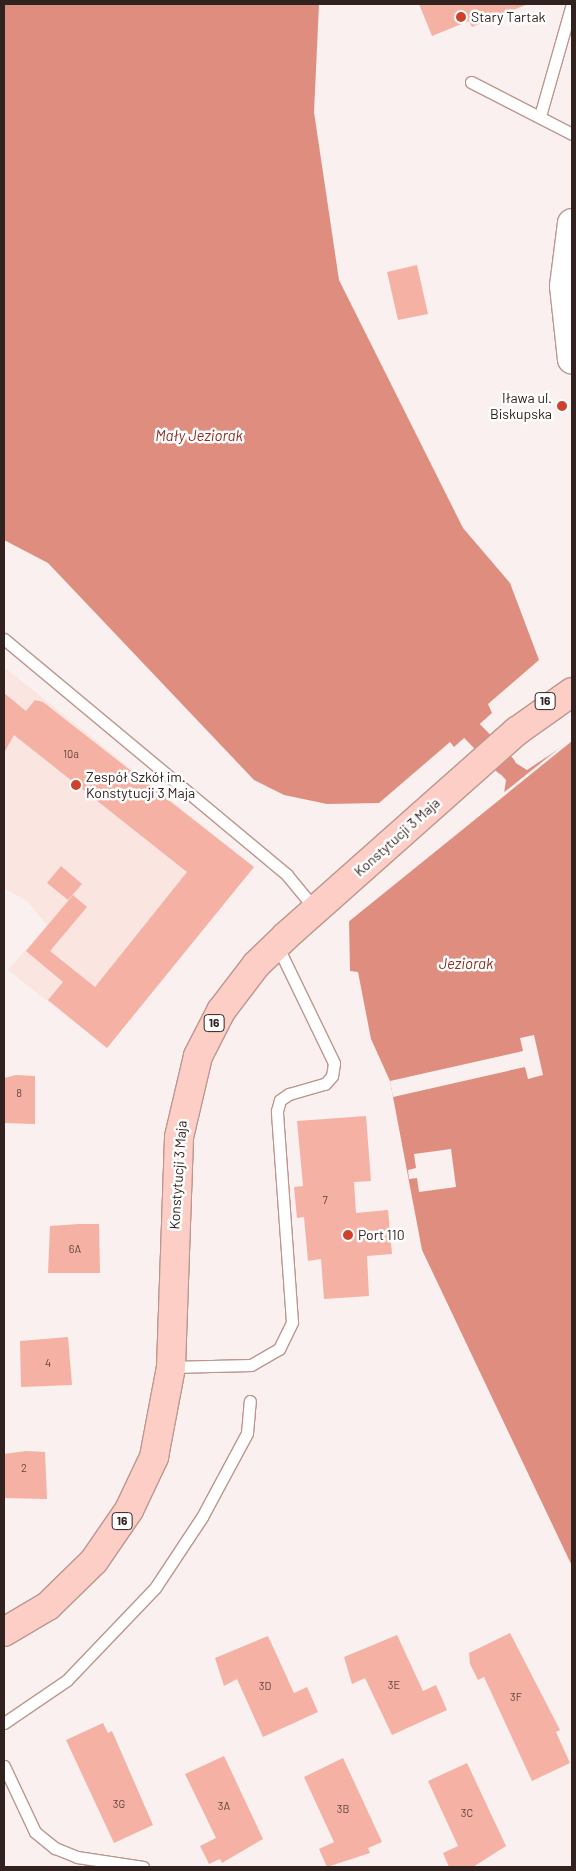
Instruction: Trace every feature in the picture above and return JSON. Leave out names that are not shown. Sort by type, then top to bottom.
[{"type":"main road","name":"Konstytucji 3 Maja","points":[[4,1632],[71,1585],[113,1536],[154,1457],[171,1367],[176,1170],[186,1093],[198,1056],[221,1011],[277,945],[517,731],[572,671]]},
{"type":"main road","name":"Konstytucji 3 Maja","points":[[517,731],[572,692]]},
{"type":"street","points":[[572,222],[564,286],[572,360]]},
{"type":"lane","points":[[540,116],[572,4]]},
{"type":"lane","points":[[471,82],[572,134]]},
{"type":"lane","points":[[4,639],[287,875],[316,910]]},
{"type":"lane","points":[[171,1367],[218,1370],[251,1365],[279,1349],[292,1322],[277,1111],[280,1100],[289,1094],[325,1084],[332,1076],[334,1063],[277,945]]},
{"type":"lane","points":[[4,1723],[67,1680],[155,1588],[202,1518],[243,1439],[250,1401]]},
{"type":"lane","points":[[4,1766],[35,1832],[55,1848],[77,1858],[142,1867]]},
{"type":"shaded area","name":"Zespół Szkół im. Konstytucji 3 Maja","points":[[4,667],[254,867],[107,1048],[8,970],[47,925],[28,902],[4,888]]},
{"type":"water","name":"Mały Jeziorak","points":[[4,4],[319,4],[314,112],[339,280],[463,528],[510,583],[539,660],[488,704],[492,713],[454,747],[450,742],[379,803],[327,804],[284,795],[254,780],[48,563],[4,540]]},
{"type":"water","name":"Jeziorak","points":[[572,740],[572,1566],[422,1250],[390,1081],[371,1039],[358,972],[350,971],[349,919],[504,794],[506,780],[498,771],[511,760],[527,770]]},
{"type":"pier","points":[[572,738],[572,741],[347,923],[348,917]]},
{"type":"pier","points":[[509,758],[515,760],[499,775],[496,769]]},
{"type":"pier","points":[[534,1035],[543,1075],[528,1079],[525,1067],[393,1097],[390,1081],[523,1051],[520,1038]]},
{"type":"pier","points":[[451,1149],[456,1187],[419,1192],[417,1178],[409,1179],[408,1170],[416,1168],[414,1154]]},
{"type":"building","name":"Stary Tartak","points":[[419,4],[528,4],[472,27],[469,21],[432,36]]},
{"type":"building","points":[[417,265],[428,314],[398,320],[387,272]]},
{"type":"building","points":[[4,693],[26,711],[35,700],[43,702],[254,867],[107,1048],[48,1000],[63,982],[26,951],[73,895],[87,907],[50,951],[95,987],[187,872],[14,735],[4,753]]},
{"type":"building","points":[[61,866],[82,884],[68,900],[47,883]]},
{"type":"building","points":[[16,1075],[35,1076],[35,1124],[4,1123],[4,1078]]},
{"type":"building","points":[[366,1116],[371,1181],[354,1182],[356,1213],[388,1210],[392,1254],[367,1256],[369,1296],[324,1299],[321,1259],[308,1261],[304,1217],[297,1218],[294,1187],[303,1186],[297,1121]]},
{"type":"building","points":[[99,1224],[100,1273],[48,1273],[50,1226]]},
{"type":"building","points":[[68,1337],[72,1385],[21,1387],[20,1341]]},
{"type":"building","points":[[26,1451],[45,1452],[47,1499],[4,1498],[4,1454]]},
{"type":"building","points":[[510,1633],[560,1730],[556,1732],[570,1763],[532,1781],[484,1677],[478,1680],[470,1664],[469,1653]]},
{"type":"building","points":[[397,1635],[423,1691],[436,1685],[447,1710],[392,1735],[365,1678],[352,1684],[344,1657]]},
{"type":"building","points":[[268,1636],[294,1693],[307,1687],[318,1712],[263,1737],[237,1679],[224,1686],[215,1658]]},
{"type":"building","points":[[103,1723],[108,1733],[112,1731],[153,1825],[114,1843],[66,1740]]},
{"type":"building","points":[[224,1756],[263,1839],[222,1863],[220,1859],[209,1864],[200,1846],[216,1838],[185,1774]]},
{"type":"building","points":[[343,1758],[382,1842],[368,1848],[370,1853],[327,1867],[319,1849],[334,1842],[304,1777]]},
{"type":"building","points":[[467,1763],[506,1846],[473,1867],[449,1867],[443,1853],[458,1846],[428,1781]]},
{"type":"waterway","points":[[472,731],[505,765]]},
{"type":"place","name":"Stary Tartak","points":[[461,17]]},
{"type":"place","name":"Iława ul. Biskupska","points":[[562,406]]},
{"type":"place","name":"Zespół Szkół im. Konstytucji 3 Maja","points":[[76,785]]},
{"type":"place","name":"Port 110","points":[[348,1235]]}]
